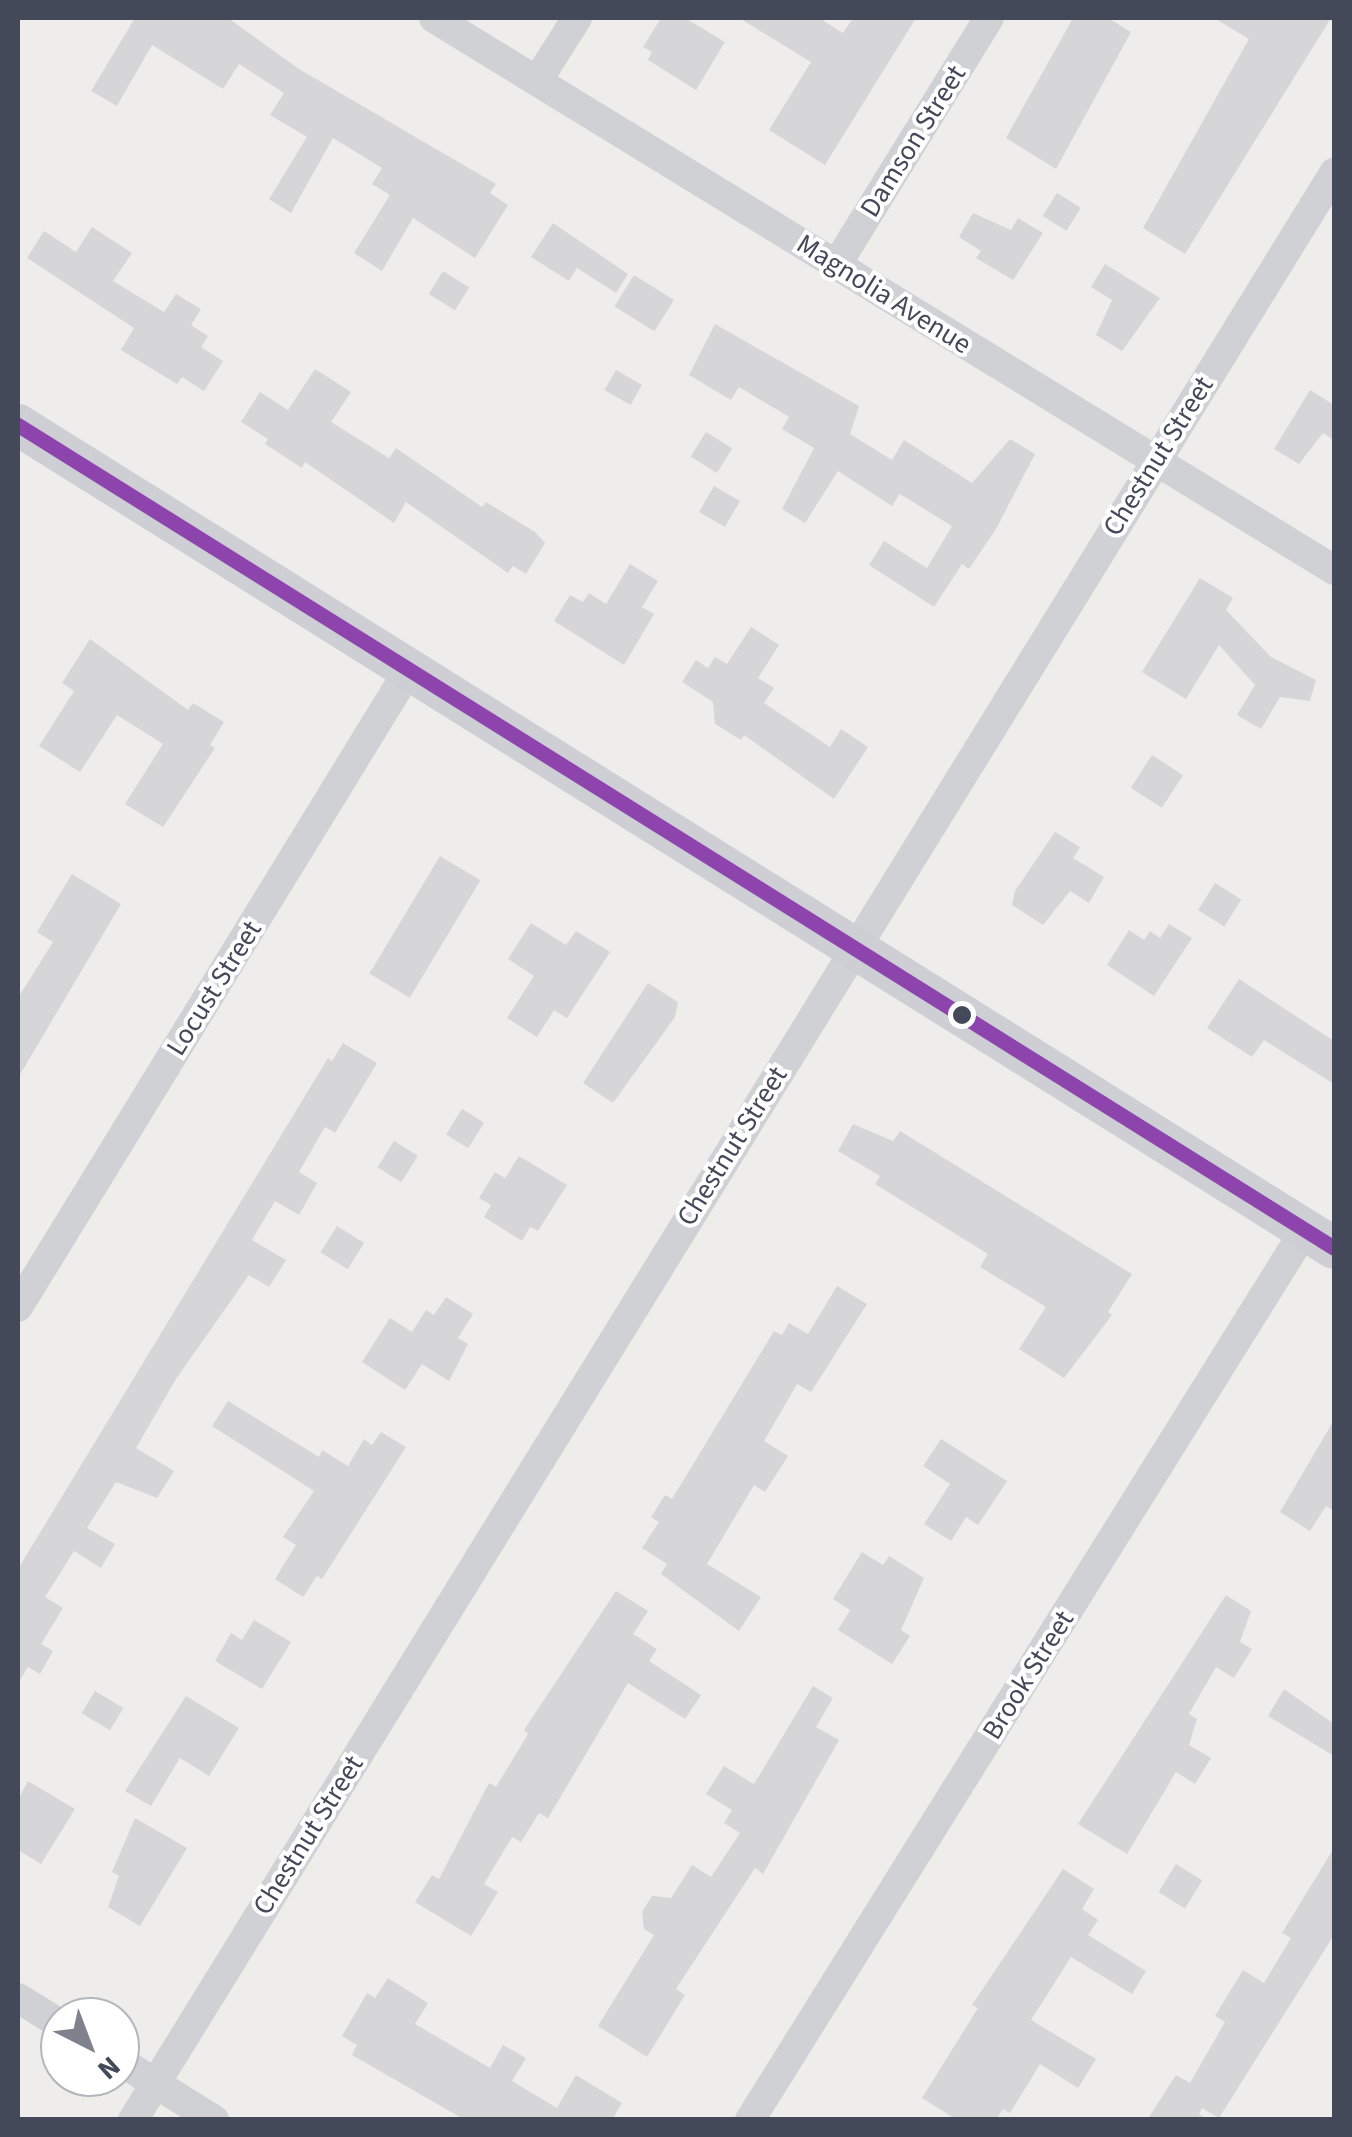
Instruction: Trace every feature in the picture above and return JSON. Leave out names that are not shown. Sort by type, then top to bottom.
[{"type":"main road","points":[[18,425],[856,944],[1320,1239]]},
{"type":"street","name":"Magnolia Avenue","points":[[434,18],[1334,570]]},
{"type":"street","points":[[537,82],[577,18]]},
{"type":"street","name":"Damson Street","points":[[836,264],[989,18]]},
{"type":"street","name":"Chestnut Street","points":[[133,2120],[1334,173]]},
{"type":"street","name":"Locust Street","points":[[18,1307],[410,668]]},
{"type":"street","name":"Brook Street","points":[[750,2120],[1320,1239]]},
{"type":"street","points":[[18,1998],[40,2012]]},
{"type":"street","points":[[140,2074],[214,2120]]},
{"type":"building","points":[[135,18],[228,18],[299,69],[496,184],[490,193],[508,205],[475,258],[413,218],[382,271],[354,253],[390,195],[372,184],[382,168],[333,138],[291,213],[269,199],[307,137],[270,115],[284,93],[239,64],[223,89],[152,45],[117,106],[91,91]]},
{"type":"building","points":[[661,18],[685,18],[725,42],[696,90],[648,60],[652,52],[643,47]]},
{"type":"building","points":[[739,18],[819,18],[843,33],[853,18],[916,18],[825,165],[769,130],[811,62]]},
{"type":"building","points":[[1073,18],[1108,18],[1131,32],[1056,169],[1006,138]]},
{"type":"building","points":[[1214,18],[1331,18],[1185,254],[1143,228],[1249,39]]},
{"type":"building","points":[[1057,193],[1081,208],[1066,231],[1043,216]]},
{"type":"building","points":[[973,213],[1011,230],[1018,218],[1043,233],[1013,280],[976,258],[981,251],[959,237]]},
{"type":"building","points":[[553,223],[628,274],[616,293],[577,268],[569,281],[531,257]]},
{"type":"building","points":[[92,227],[132,253],[113,281],[164,312],[176,294],[201,309],[191,325],[208,336],[201,347],[223,361],[204,391],[182,377],[177,384],[121,350],[134,328],[27,258],[44,231],[76,252]]},
{"type":"building","points":[[1105,264],[1160,298],[1122,351],[1096,335],[1112,300],[1091,287]]},
{"type":"building","points":[[443,271],[469,287],[455,310],[429,294]]},
{"type":"building","points":[[634,275],[674,300],[654,331],[614,306]]},
{"type":"building","points":[[715,324],[859,406],[850,434],[892,460],[904,440],[972,483],[1010,439],[1035,454],[996,529],[969,569],[962,564],[934,607],[869,565],[884,541],[927,568],[952,526],[900,494],[892,506],[838,471],[805,523],[782,509],[814,448],[782,429],[789,417],[739,387],[731,400],[689,375]]},
{"type":"building","points":[[315,369],[351,392],[331,422],[389,458],[396,448],[482,507],[486,502],[535,532],[545,543],[526,574],[513,566],[508,573],[406,502],[394,523],[305,462],[302,468],[265,444],[268,439],[241,422],[260,392],[288,410]]},
{"type":"building","points":[[616,370],[642,385],[630,405],[604,390]]},
{"type":"building","points":[[1310,390],[1334,405],[1334,440],[1323,433],[1299,464],[1274,449]]},
{"type":"building","points":[[706,432],[732,448],[717,473],[691,457]]},
{"type":"building","points":[[714,486],[740,501],[725,527],[699,512]]},
{"type":"building","points":[[630,564],[658,581],[642,607],[654,614],[624,665],[554,621],[570,595],[583,602],[589,593],[606,604]]},
{"type":"building","points":[[1200,578],[1233,598],[1226,610],[1271,657],[1316,680],[1310,701],[1280,697],[1261,729],[1237,715],[1255,685],[1219,645],[1186,699],[1142,672]]},
{"type":"building","points":[[751,627],[779,645],[758,678],[774,688],[764,703],[830,747],[841,729],[868,747],[834,799],[744,735],[741,740],[715,724],[713,702],[682,682],[696,660],[708,668],[715,657],[727,664]]},
{"type":"building","points":[[90,639],[188,710],[193,703],[224,722],[210,745],[215,748],[163,827],[125,804],[163,744],[117,715],[80,772],[39,746],[74,691],[62,683]]},
{"type":"building","points":[[1152,755],[1183,775],[1162,808],[1131,788]]},
{"type":"building","points":[[1055,832],[1080,847],[1073,858],[1104,877],[1089,903],[1070,891],[1043,925],[1012,905],[1015,891]]},
{"type":"building","points":[[440,856],[480,880],[410,998],[369,973]]},
{"type":"building","points":[[72,874],[121,904],[18,1078],[18,998],[53,942],[37,932]]},
{"type":"building","points":[[1215,883],[1241,899],[1224,927],[1198,910]]},
{"type":"building","points":[[531,923],[566,945],[576,931],[610,952],[567,1018],[554,1010],[537,1037],[507,1018],[534,976],[508,959]]},
{"type":"building","points":[[1169,924],[1192,938],[1154,996],[1107,965],[1129,930],[1144,940],[1150,931],[1160,938]]},
{"type":"building","points":[[1239,979],[1334,1041],[1334,1084],[1264,1040],[1252,1057],[1207,1028]]},
{"type":"building","points":[[648,983],[678,1002],[675,1017],[613,1103],[583,1083]]},
{"type":"building","points":[[343,1043],[377,1063],[335,1133],[325,1127],[299,1172],[317,1183],[299,1215],[275,1201],[252,1240],[286,1260],[269,1287],[249,1275],[176,1379],[136,1448],[174,1471],[157,1498],[116,1482],[87,1528],[115,1544],[101,1568],[74,1551],[45,1597],[63,1608],[41,1644],[53,1651],[40,1674],[28,1667],[18,1683],[18,1569],[328,1058],[332,1061]]},
{"type":"building","points":[[462,1109],[484,1123],[468,1148],[446,1134]]},
{"type":"building","points":[[853,1124],[893,1141],[900,1131],[1132,1274],[1108,1312],[1112,1315],[1064,1378],[1019,1349],[1046,1307],[980,1267],[988,1254],[875,1184],[880,1176],[838,1151]]},
{"type":"building","points":[[394,1141],[418,1156],[401,1182],[378,1167]]},
{"type":"building","points":[[519,1156],[567,1185],[538,1231],[530,1227],[522,1241],[484,1217],[491,1205],[479,1198],[495,1172],[505,1178]]},
{"type":"building","points":[[337,1226],[364,1243],[348,1269],[321,1252]]},
{"type":"building","points":[[837,1286],[867,1304],[811,1392],[797,1384],[764,1441],[788,1456],[765,1492],[754,1485],[707,1564],[761,1597],[739,1631],[661,1574],[667,1564],[642,1548],[659,1522],[651,1517],[665,1495],[672,1499],[774,1331],[782,1335],[789,1323],[808,1334]]},
{"type":"building","points":[[446,1297],[473,1314],[458,1338],[468,1344],[449,1381],[422,1364],[405,1390],[362,1362],[390,1318],[412,1332],[426,1310],[434,1315]]},
{"type":"building","points":[[228,1401],[319,1457],[322,1450],[348,1466],[364,1439],[372,1445],[381,1432],[406,1447],[322,1579],[317,1576],[303,1597],[275,1579],[296,1545],[283,1537],[314,1491],[212,1426]]},
{"type":"building","points":[[1334,1420],[1334,1511],[1326,1506],[1310,1531],[1280,1512]]},
{"type":"building","points":[[941,1439],[1007,1481],[978,1525],[966,1517],[951,1541],[924,1524],[950,1484],[923,1466]]},
{"type":"building","points":[[862,1552],[883,1565],[889,1556],[924,1578],[901,1630],[910,1636],[892,1664],[838,1630],[850,1610],[833,1599]]},
{"type":"building","points":[[616,1591],[648,1611],[633,1634],[657,1649],[649,1661],[701,1695],[685,1719],[628,1683],[548,1818],[539,1813],[521,1842],[512,1837],[484,1884],[498,1892],[471,1936],[415,1902],[432,1875],[439,1879],[489,1783],[496,1787],[528,1734],[524,1730]]},
{"type":"building","points":[[1226,1595],[1251,1611],[1240,1642],[1252,1649],[1234,1678],[1216,1667],[1189,1714],[1197,1719],[1189,1745],[1211,1758],[1195,1784],[1176,1772],[1127,1854],[1078,1824]]},
{"type":"building","points":[[254,1620],[291,1642],[262,1689],[215,1661],[231,1633],[242,1640]]},
{"type":"building","points":[[813,1686],[833,1698],[816,1727],[839,1740],[763,1874],[755,1868],[676,1989],[685,1995],[647,2057],[598,2026],[654,1935],[644,1929],[642,1912],[652,1896],[671,1898],[692,1865],[711,1877],[740,1833],[724,1823],[732,1810],[706,1794],[724,1766],[754,1784]]},
{"type":"building","points":[[1284,1689],[1334,1724],[1334,1756],[1268,1716]]},
{"type":"building","points":[[95,1691],[123,1708],[110,1730],[82,1713]]},
{"type":"building","points":[[186,1696],[239,1728],[209,1776],[180,1758],[151,1806],[125,1791]]},
{"type":"building","points":[[28,1781],[75,1809],[41,1864],[18,1850],[18,1800]]},
{"type":"building","points":[[135,1818],[187,1848],[140,1926],[108,1907],[119,1876],[112,1872]]},
{"type":"building","points":[[1334,1848],[1334,1935],[1219,2118],[1202,2108],[1199,2114],[1207,2120],[1147,2120],[1176,2075],[1190,2083],[1225,2022],[1215,2016],[1243,1970],[1264,1983],[1291,1938],[1282,1933]]},
{"type":"building","points":[[1176,1864],[1202,1880],[1185,1908],[1159,1892]]},
{"type":"building","points":[[1063,1869],[1094,1889],[1082,1909],[1098,1920],[1088,1935],[1146,1971],[1132,1994],[1071,1957],[1031,2020],[1096,2059],[1078,2088],[1040,2064],[1010,2113],[1003,2109],[996,2120],[957,2120],[922,2098],[978,2008],[972,2005]]},
{"type":"building","points":[[388,1978],[428,2003],[415,2024],[490,2068],[503,2045],[526,2058],[512,2081],[557,2108],[576,2075],[622,2103],[612,2120],[465,2120],[352,2055],[357,2045],[342,2036],[367,1993],[375,1998]]},
{"type":"transit line","points":[[18,425],[1334,1248]]}]
